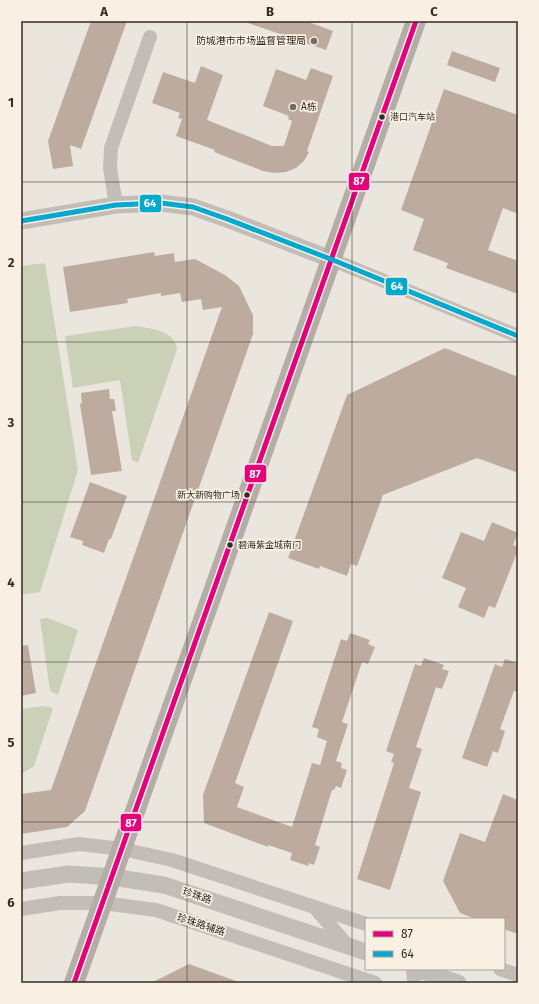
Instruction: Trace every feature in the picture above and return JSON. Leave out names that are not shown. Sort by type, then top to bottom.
[{"type":"main road","points":[[74,983],[416,21]]},
{"type":"street","points":[[116,206],[110,168],[111,148],[150,37]]},
{"type":"street","points":[[21,221],[116,206],[161,203],[193,207],[332,260],[518,336]]},
{"type":"street","points":[[21,853],[79,844],[122,849],[172,860],[365,924]]},
{"type":"street","name":"珍珠路","points":[[21,881],[69,874],[112,877],[164,885],[365,952]]},
{"type":"street","name":"珍珠路辅路","points":[[21,910],[60,903],[103,903],[156,910],[375,983]]},
{"type":"street","points":[[314,907],[349,947]]},
{"type":"street","points":[[413,970],[414,983]]},
{"type":"street","points":[[419,970],[458,983]]},
{"type":"street","points":[[503,970],[518,975]]},
{"type":"green space","points":[[45,263],[78,470],[40,592],[21,595],[21,266]]},
{"type":"green space","points":[[136,326],[167,334],[172,338],[177,349],[138,463],[132,460],[120,380],[73,388],[65,336]]},
{"type":"green space","points":[[48,618],[78,630],[58,695],[50,691],[40,619]]},
{"type":"green space","points":[[44,706],[53,708],[34,766],[21,774],[21,709]]},
{"type":"building","points":[[91,21],[127,21],[81,149],[70,145],[73,166],[53,169],[48,141]]},
{"type":"building","name":"防城港市市场监督管理局","points":[[248,21],[306,21],[333,31],[326,50],[248,23]]},
{"type":"building","points":[[452,51],[500,68],[495,82],[447,65]]},
{"type":"building","points":[[201,66],[223,75],[207,120],[272,146],[284,146],[292,121],[288,119],[289,116],[263,106],[276,69],[306,80],[311,68],[333,76],[307,151],[309,152],[304,161],[296,168],[286,172],[274,173],[263,171],[214,152],[215,150],[176,136],[182,119],[178,118],[180,113],[152,103],[163,72],[195,83]]},
{"type":"building","points":[[444,89],[518,115],[518,214],[503,208],[488,250],[518,261],[518,294],[446,268],[448,263],[413,250],[424,219],[401,210]]},
{"type":"building","points":[[154,252],[155,256],[174,253],[175,262],[195,259],[225,275],[239,286],[253,315],[253,334],[85,811],[67,827],[21,834],[21,794],[51,790],[222,307],[203,310],[201,299],[182,302],[180,293],[161,296],[161,293],[127,299],[128,303],[70,312],[63,267]]},
{"type":"building","points":[[445,348],[518,377],[518,473],[477,458],[383,495],[357,566],[351,564],[347,576],[320,566],[319,569],[288,558],[347,395]]},
{"type":"building","points":[[109,389],[110,399],[114,399],[116,411],[112,411],[122,471],[91,475],[80,404],[82,403],[81,393]]},
{"type":"building","points":[[90,482],[127,496],[111,539],[109,539],[104,553],[82,545],[83,541],[70,537]]},
{"type":"building","points":[[492,522],[518,533],[513,545],[518,547],[518,550],[495,608],[489,606],[484,618],[458,607],[466,588],[442,578],[461,532],[484,541]]},
{"type":"building","points":[[269,612],[293,621],[235,783],[244,787],[237,807],[292,827],[312,763],[320,765],[327,741],[317,737],[319,729],[312,727],[341,639],[347,641],[350,633],[370,640],[368,644],[375,647],[368,664],[362,662],[342,722],[348,724],[336,761],[342,763],[341,768],[347,770],[341,788],[336,786],[334,790],[332,790],[315,845],[320,847],[314,865],[309,863],[308,866],[290,860],[292,853],[268,845],[268,847],[204,823],[203,795]]},
{"type":"building","points":[[28,645],[36,693],[21,696],[21,646]]},
{"type":"building","points":[[424,658],[444,665],[442,669],[449,671],[442,689],[436,687],[416,747],[422,749],[409,788],[421,792],[390,890],[357,879],[394,763],[391,762],[394,754],[386,751],[415,664],[421,666]]},
{"type":"building","points":[[505,659],[518,663],[518,692],[514,691],[500,729],[505,731],[498,753],[493,751],[487,767],[462,758],[495,664],[502,667]]},
{"type":"building","points":[[503,794],[518,800],[518,934],[505,929],[505,918],[473,918],[460,913],[443,881],[460,833],[485,842]]},
{"type":"building","points":[[189,964],[236,981],[236,983],[151,983]]},
{"type":"transit line","name":"87","points":[[74,983],[416,21]]},
{"type":"transit line","name":"64","points":[[21,221],[116,205],[161,203],[193,207],[333,260],[518,336]]},
{"type":"place","name":"防城港市市场监督管理局","points":[[314,41]]},
{"type":"place","name":"A栋","points":[[293,107]]},
{"type":"place","name":"港口汽车站","points":[[382,117]]},
{"type":"place","name":"新大新购物广场","points":[[247,495]]},
{"type":"place","name":"碧海紫金城南门","points":[[230,545]]}]
